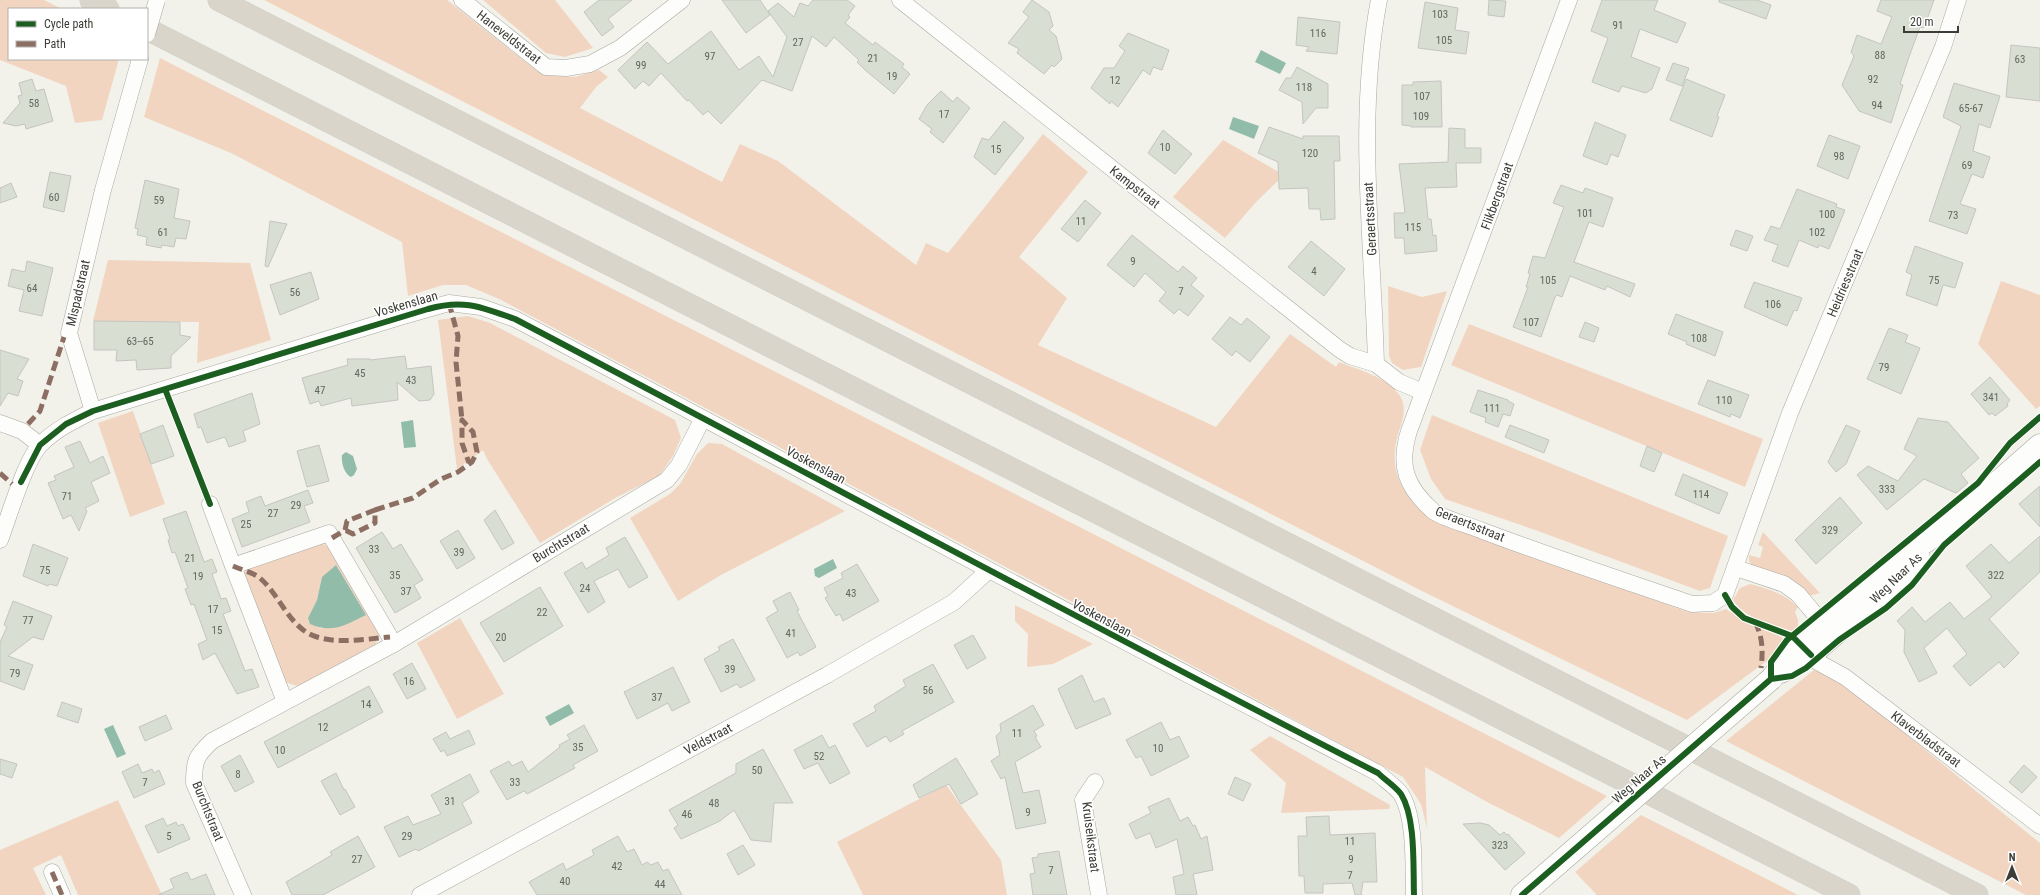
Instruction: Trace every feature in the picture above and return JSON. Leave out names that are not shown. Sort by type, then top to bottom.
[{"type":"highway","points":[[91,0],[106,8]]},
{"type":"highway","points":[[219,0],[1977,895]]},
{"type":"highway","points":[[148,30],[1849,895]]},
{"type":"main road","name":"Weg Naar As","points":[[1771,679],[1800,642],[1827,630],[1909,570],[1942,531],[2040,445]]},
{"type":"main road","name":"Weg Naar As","points":[[1522,895],[1771,679],[1811,655],[1827,630]]},
{"type":"street","points":[[148,31],[157,0]]},
{"type":"street","name":"Haneveldstraat","points":[[462,0],[546,67],[566,68],[590,64],[620,48],[682,0]]},
{"type":"street","name":"Kampstraat","points":[[900,0],[1339,349],[1350,356],[1376,364]]},
{"type":"street","name":"Geraertsstraat","points":[[1376,364],[1367,154],[1369,82],[1374,23],[1379,0]]},
{"type":"street","name":"Flikbergstraat","points":[[1423,392],[1570,0]]},
{"type":"street","name":"Heidriesstraat","points":[[1736,568],[1790,413],[1943,47],[1958,0]]},
{"type":"street","name":"Mispadstraat","points":[[93,411],[69,333],[103,190],[140,60]]},
{"type":"street","name":"Voskenslaan","points":[[93,411],[449,303],[481,307],[514,320],[703,418],[988,571],[1378,774],[1401,794],[1409,817],[1412,839],[1414,895]]},
{"type":"street","points":[[1376,364],[1399,382],[1423,392]]},
{"type":"street","name":"Geraertsstraat","points":[[1423,392],[1409,430],[1403,453],[1408,481],[1418,496],[1435,512],[1507,540],[1692,604],[1713,603],[1725,595],[1736,568]]},
{"type":"street","points":[[0,540],[21,482],[40,445],[66,424],[93,411]]},
{"type":"street","name":"Burchtstraat","points":[[244,895],[194,783],[194,769],[198,754],[212,741],[394,644],[667,480],[679,466],[703,418]]},
{"type":"street","points":[[0,423],[22,431],[40,445]]},
{"type":"street","points":[[210,504],[285,702]]},
{"type":"street","points":[[234,566],[329,533],[394,644]]},
{"type":"street","points":[[1736,568],[1784,584],[1798,594],[1827,630]]},
{"type":"street","name":"Veldstraat","points":[[420,895],[834,671],[954,602],[988,571]]},
{"type":"street","name":"Klaverbladstraat","points":[[1811,655],[1816,661],[1845,677],[2040,826]]},
{"type":"street","name":"Kruiseikstraat","points":[[1094,782],[1083,800],[1099,895]]},
{"type":"street","points":[[52,872],[62,895]]},
{"type":"shaded area","points":[[0,0],[44,0],[60,8],[8,8],[8,60],[119,60],[102,120],[75,123],[66,86],[0,60]]},
{"type":"shaded area","points":[[264,0],[447,0],[537,71],[560,76],[575,77],[599,70],[608,77],[596,87],[580,108],[722,182],[740,144],[778,161],[916,265],[926,243],[948,253],[1043,134],[1088,172],[1019,257],[1067,298],[1038,345],[1216,427],[1290,334],[1336,367],[1339,362],[1364,371],[1388,384],[1400,396],[1404,414],[1396,446],[1396,471],[1406,492],[1423,512],[1434,521],[1688,612],[1714,613],[1726,609],[1753,626],[1780,636],[1783,639],[1782,644],[1772,657],[1687,720],[1424,592]]},
{"type":"shaded area","points":[[483,0],[555,0],[593,48],[565,57],[546,53]]},
{"type":"shaded area","points":[[1261,50],[1286,63],[1280,74],[1255,62]]},
{"type":"shaded area","points":[[160,58],[1607,796],[1559,838],[1487,802],[1425,767],[1427,828],[1421,804],[1403,777],[499,299],[466,285],[443,285],[408,296],[402,242],[231,153],[144,117]]},
{"type":"shaded area","points":[[1233,117],[1259,126],[1254,139],[1229,129]]},
{"type":"shaded area","points":[[1223,140],[1284,175],[1256,202],[1225,238],[1173,197]]},
{"type":"shaded area","points":[[108,260],[250,263],[271,340],[197,363],[199,322],[93,321]]},
{"type":"shaded area","points":[[2001,281],[2040,295],[2040,406],[2036,409],[1978,344]]},
{"type":"shaded area","points":[[1388,286],[1422,297],[1447,291],[1421,367],[1403,370],[1392,363],[1389,356]]},
{"type":"shaded area","points":[[468,316],[490,323],[675,420],[681,438],[673,456],[659,476],[617,497],[540,543],[487,459],[483,450],[457,469],[438,320]]},
{"type":"shaded area","points":[[1469,324],[1763,439],[1745,487],[1451,365]]},
{"type":"shaded area","points":[[133,411],[165,504],[130,517],[98,423]]},
{"type":"shaded area","points":[[1432,415],[1728,536],[1710,588],[1700,591],[1538,531],[1445,499],[1431,479],[1420,450]]},
{"type":"shaded area","points":[[413,420],[416,447],[404,448],[401,422]]},
{"type":"shaded area","points":[[708,443],[722,444],[845,511],[721,575],[678,601],[630,518],[670,494],[680,484],[697,454]]},
{"type":"shaded area","points":[[346,452],[353,456],[357,469],[351,477],[346,473],[342,461],[342,455]]},
{"type":"shaded area","points":[[1763,532],[1820,593],[1809,596],[1753,567],[1749,561],[1749,555],[1760,558],[1763,547],[1758,545]]},
{"type":"shaded area","points":[[320,543],[329,546],[379,631],[376,644],[306,683],[297,686],[285,682],[243,576],[245,570]],"holes":[[[322,577],[322,629],[308,618],[317,600]]]},
{"type":"shaded area","points":[[833,559],[837,568],[819,578],[815,576],[814,569]]},
{"type":"shaded area","points":[[336,565],[366,615],[339,627],[318,627],[310,624],[308,618],[317,600],[322,577]]},
{"type":"shaded area","points":[[1750,584],[1776,592],[1793,602],[1798,607],[1795,612],[1798,620],[1798,630],[1794,632],[1752,617],[1738,607],[1733,600],[1740,588]]},
{"type":"shaded area","points":[[1015,605],[1093,644],[1053,664],[1027,667],[1028,634],[1015,621]]},
{"type":"shaded area","points":[[460,618],[504,694],[457,719],[417,643]]},
{"type":"shaded area","points":[[1814,670],[1838,679],[2040,843],[2040,895],[2026,895],[1726,741]]},
{"type":"shaded area","points":[[569,704],[574,713],[550,726],[545,717]]},
{"type":"shaded area","points":[[113,725],[126,754],[117,758],[104,729]]},
{"type":"shaded area","points":[[1270,736],[1390,805],[1389,809],[1281,813],[1286,783],[1250,750]]},
{"type":"shaded area","points":[[946,785],[1001,860],[1007,895],[863,895],[837,842]]},
{"type":"shaded area","points":[[118,800],[162,895],[78,895],[61,855],[33,868],[46,895],[0,895],[0,850]]},
{"type":"shaded area","points":[[1641,815],[1798,895],[1597,895],[1575,872]]},
{"type":"building","points":[[599,0],[632,0],[608,19],[614,27],[602,36],[584,12]]},
{"type":"building","points":[[722,0],[760,0],[770,15],[746,33]]},
{"type":"building","points":[[813,0],[847,0],[855,6],[848,15],[850,17],[845,23],[873,45],[875,42],[904,64],[902,67],[910,74],[894,94],[865,70],[857,62],[859,60],[834,37],[826,47],[812,36],[792,91],[762,80],[721,124],[708,111],[703,115],[689,100],[687,101],[661,73],[649,86],[643,81],[635,89],[618,70],[647,42],[668,64],[711,31],[739,70],[759,56],[773,77],[787,37],[768,11],[778,3],[794,17],[800,3],[808,6]]},
{"type":"building","points":[[1032,0],[1049,12],[1053,26],[1049,30],[1056,36],[1062,59],[1054,67],[1052,65],[1044,74],[1017,53],[1019,49],[1008,43],[1029,17],[1023,12]]},
{"type":"building","points":[[1489,0],[1506,1],[1504,17],[1488,15]]},
{"type":"building","points":[[1602,0],[1658,0],[1654,10],[1686,23],[1677,43],[1640,29],[1631,57],[1660,68],[1652,89],[1646,93],[1622,86],[1619,92],[1592,82],[1608,38],[1591,31]]},
{"type":"building","points":[[1719,0],[1757,0],[1771,5],[1766,19],[1719,2]]},
{"type":"building","points":[[1881,0],[1934,0],[1924,28],[1920,27],[1909,57],[1900,84],[1903,85],[1891,123],[1859,111],[1842,85],[1854,56],[1851,52],[1857,35],[1881,44],[1892,17],[1877,11]]},
{"type":"building","points":[[1425,2],[1458,8],[1455,30],[1469,32],[1466,54],[1418,48]]},
{"type":"building","points":[[1298,17],[1340,22],[1337,54],[1306,51],[1309,47],[1296,45]]},
{"type":"building","points":[[1128,33],[1169,50],[1162,70],[1153,67],[1150,75],[1143,70],[1118,107],[1111,101],[1110,104],[1091,88],[1104,68],[1114,68],[1125,51],[1119,46]]},
{"type":"building","points":[[2011,45],[2040,48],[2040,101],[2006,97]]},
{"type":"building","points":[[1673,63],[1689,68],[1682,86],[1666,80]]},
{"type":"building","points":[[1297,67],[1328,84],[1328,108],[1316,108],[1303,124],[1302,102],[1279,90],[1286,78],[1291,78]]},
{"type":"building","points":[[32,79],[36,91],[44,89],[53,121],[26,129],[25,124],[16,126],[3,123],[20,103],[18,96],[22,95],[19,83]]},
{"type":"building","points":[[1686,79],[1725,95],[1717,116],[1719,117],[1712,137],[1670,120]]},
{"type":"building","points":[[1441,81],[1442,127],[1411,127],[1402,125],[1402,85],[1413,85],[1413,82]]},
{"type":"building","points":[[1954,83],[2000,96],[1990,128],[1979,124],[1973,151],[1990,157],[1983,178],[1972,174],[1960,204],[1976,209],[1967,234],[1929,221],[1961,126],[1943,117]]},
{"type":"building","points":[[941,91],[953,102],[957,97],[970,108],[943,143],[930,132],[932,129],[919,119],[927,105]]},
{"type":"building","points":[[1004,121],[1024,138],[995,175],[974,157],[982,138],[989,140]]},
{"type":"building","points":[[1595,122],[1626,135],[1618,157],[1611,154],[1607,165],[1583,156]]},
{"type":"building","points":[[1269,127],[1303,139],[1303,136],[1339,136],[1340,161],[1334,161],[1335,219],[1321,220],[1320,209],[1309,209],[1308,188],[1279,189],[1278,162],[1258,153]]},
{"type":"building","points":[[1449,128],[1465,129],[1465,148],[1481,148],[1481,163],[1456,163],[1457,187],[1425,188],[1428,219],[1431,219],[1433,236],[1436,235],[1437,251],[1405,254],[1404,238],[1395,238],[1394,213],[1405,213],[1399,164],[1448,162]]},
{"type":"building","points":[[1163,130],[1192,154],[1175,174],[1148,153]]},
{"type":"building","points":[[1829,135],[1860,146],[1848,179],[1817,166]]},
{"type":"building","points":[[50,172],[71,176],[64,212],[43,207]]},
{"type":"building","points":[[145,180],[179,189],[174,218],[190,221],[186,239],[176,238],[174,247],[162,245],[161,248],[146,245],[147,237],[137,235],[138,229],[135,228]]},
{"type":"building","points":[[11,183],[17,197],[0,203],[0,188]]},
{"type":"building","points":[[1561,185],[1583,193],[1585,188],[1613,198],[1603,227],[1589,222],[1574,262],[1635,284],[1630,297],[1607,286],[1605,290],[1570,276],[1562,297],[1557,295],[1555,297],[1541,337],[1513,327],[1528,287],[1526,287],[1530,274],[1528,273],[1533,256],[1545,258],[1564,207],[1553,203]]},
{"type":"building","points":[[1797,189],[1837,204],[1836,207],[1845,210],[1829,249],[1819,245],[1818,248],[1799,240],[1788,267],[1772,261],[1778,245],[1764,240],[1771,226],[1780,229]]},
{"type":"building","points":[[1085,200],[1101,213],[1078,242],[1061,229]]},
{"type":"building","points":[[270,221],[287,224],[268,267],[265,266]]},
{"type":"building","points":[[1736,230],[1753,236],[1747,251],[1730,245]]},
{"type":"building","points":[[1132,235],[1178,272],[1183,266],[1197,278],[1191,285],[1204,296],[1188,316],[1179,309],[1174,314],[1159,301],[1166,292],[1145,273],[1134,287],[1107,265]]},
{"type":"building","points":[[1311,241],[1345,269],[1324,296],[1288,267]]},
{"type":"building","points":[[1915,246],[1963,263],[1955,288],[1943,285],[1937,306],[1906,295],[1912,275],[1906,272]]},
{"type":"building","points":[[27,261],[53,268],[42,316],[19,311],[24,290],[8,286],[12,269],[25,272]]},
{"type":"building","points":[[311,272],[319,299],[280,315],[270,285]]},
{"type":"building","points":[[1754,282],[1802,298],[1797,311],[1794,310],[1787,326],[1744,307]]},
{"type":"building","points":[[1676,314],[1723,332],[1715,356],[1686,344],[1687,342],[1668,334]]},
{"type":"building","points":[[1230,317],[1241,325],[1247,318],[1270,337],[1250,362],[1236,351],[1232,356],[1212,339]]},
{"type":"building","points":[[94,321],[180,322],[180,335],[191,337],[171,356],[171,368],[137,370],[136,360],[116,361],[117,350],[94,350]]},
{"type":"building","points":[[1585,322],[1599,328],[1594,342],[1579,337]]},
{"type":"building","points":[[1889,328],[1908,335],[1905,342],[1920,348],[1901,394],[1867,379]]},
{"type":"building","points":[[0,350],[29,359],[17,379],[23,381],[18,396],[8,393],[0,406]]},
{"type":"building","points":[[405,356],[407,369],[431,366],[434,394],[430,400],[419,401],[397,382],[398,400],[352,406],[351,398],[321,406],[319,401],[310,404],[302,378],[348,365],[347,359],[370,360]]},
{"type":"building","points":[[1990,377],[2010,400],[2007,404],[2008,406],[1995,416],[1992,413],[1989,415],[1971,394]]},
{"type":"building","points":[[1708,380],[1749,395],[1740,418],[1731,414],[1730,417],[1698,404]]},
{"type":"building","points":[[1478,390],[1508,400],[1514,404],[1510,416],[1503,414],[1498,427],[1485,422],[1486,418],[1470,412]]},
{"type":"building","points":[[252,393],[260,424],[243,431],[246,441],[229,447],[225,437],[207,443],[201,427],[198,428],[194,414]]},
{"type":"building","points":[[1918,418],[1948,422],[1979,458],[1961,474],[1968,483],[1956,493],[1924,479],[1887,510],[1857,475],[1868,466],[1898,481],[1917,456],[1904,449]]},
{"type":"building","points":[[163,425],[174,456],[151,464],[140,434]]},
{"type":"building","points":[[1510,425],[1549,440],[1544,453],[1505,437]]},
{"type":"building","points":[[1846,425],[1860,431],[1846,464],[1836,472],[1828,462]]},
{"type":"building","points":[[80,441],[90,463],[103,456],[110,473],[91,482],[99,501],[85,508],[87,511],[79,531],[71,515],[63,519],[48,483],[56,480],[54,476],[74,467],[65,447]]},
{"type":"building","points":[[319,445],[329,481],[307,487],[297,451]]},
{"type":"building","points":[[1647,446],[1662,453],[1654,472],[1640,466]]},
{"type":"building","points":[[1683,474],[1728,493],[1719,514],[1675,495]]},
{"type":"building","points":[[2040,486],[2040,527],[2019,504]]},
{"type":"building","points":[[308,490],[313,503],[304,506],[310,522],[242,547],[232,519],[249,512],[246,502],[261,496],[265,506]]},
{"type":"building","points":[[1840,497],[1862,523],[1816,564],[1795,540]]},
{"type":"building","points":[[495,510],[514,543],[502,550],[484,520]]},
{"type":"building","points":[[186,511],[204,562],[212,559],[217,572],[212,574],[221,599],[226,598],[231,611],[223,614],[245,671],[252,669],[259,687],[237,694],[215,653],[203,660],[198,644],[207,640],[194,604],[191,605],[185,589],[188,588],[175,552],[172,553],[168,540],[170,539],[163,519]]},
{"type":"building","points":[[458,530],[475,558],[457,569],[440,541]]},
{"type":"building","points":[[382,532],[393,549],[401,544],[423,580],[414,585],[421,598],[395,613],[356,548]]},
{"type":"building","points":[[2040,536],[2040,572],[1989,619],[2019,653],[2004,668],[1999,662],[1970,686],[1953,666],[1967,654],[1947,628],[1924,648],[1937,673],[1919,682],[1904,652],[1905,630],[1897,621],[1912,607],[1925,622],[1950,602],[1964,619],[1992,597],[1966,566],[1991,544],[2009,563]]},
{"type":"building","points":[[625,537],[648,577],[629,588],[618,569],[594,581],[605,602],[588,613],[564,573],[582,562],[586,569],[609,555],[606,548]]},
{"type":"building","points":[[33,544],[68,558],[57,586],[49,584],[48,586],[23,576]]},
{"type":"building","points":[[857,564],[879,601],[843,621],[840,614],[836,616],[825,598],[828,596],[824,588],[843,578],[841,573]]},
{"type":"building","points":[[540,587],[563,626],[504,662],[480,623]]},
{"type":"building","points":[[790,592],[799,610],[797,611],[816,647],[800,656],[798,652],[787,658],[766,618],[778,611],[773,601]]},
{"type":"building","points":[[13,601],[52,616],[43,640],[33,637],[8,656],[33,665],[24,690],[0,681],[0,642],[7,627],[4,625]]},
{"type":"building","points":[[973,635],[986,658],[967,669],[954,645]]},
{"type":"building","points":[[733,639],[755,680],[740,688],[737,684],[721,692],[704,659],[720,650],[718,647]]},
{"type":"building","points":[[412,663],[426,689],[407,699],[393,674]]},
{"type":"building","points":[[933,664],[954,702],[902,731],[904,734],[890,742],[886,736],[867,747],[853,724],[876,711],[874,706],[906,686],[903,680]]},
{"type":"building","points":[[673,667],[690,702],[672,711],[668,703],[637,719],[624,692]]},
{"type":"building","points":[[1082,675],[1094,702],[1104,698],[1111,714],[1076,729],[1058,689]]},
{"type":"building","points":[[369,686],[383,712],[278,768],[264,742]]},
{"type":"building","points":[[62,702],[82,709],[78,723],[57,716]]},
{"type":"building","points":[[1033,705],[1044,725],[1034,731],[1037,736],[1035,737],[1041,747],[1015,762],[1023,793],[1039,790],[1046,823],[1016,829],[1005,777],[1001,779],[991,761],[1000,755],[996,736],[1001,731],[1000,724]]},
{"type":"building","points":[[166,715],[172,729],[145,741],[139,727]]},
{"type":"building","points":[[1161,722],[1170,740],[1179,736],[1189,757],[1151,776],[1141,756],[1136,758],[1126,740]]},
{"type":"building","points":[[584,725],[598,751],[573,765],[575,768],[527,794],[524,791],[507,800],[490,771],[509,761],[512,766],[522,761],[528,772],[560,747],[559,745],[570,739],[567,735]]},
{"type":"building","points":[[469,730],[475,744],[447,756],[444,750],[441,752],[433,739],[446,732],[450,739]]},
{"type":"building","points":[[822,735],[829,748],[835,745],[850,773],[830,784],[818,763],[804,769],[794,750]]},
{"type":"building","points":[[763,749],[793,803],[774,803],[771,842],[751,840],[734,810],[720,821],[681,839],[674,828],[678,825],[669,810],[736,773],[736,764]]},
{"type":"building","points":[[240,755],[254,782],[235,792],[221,766]]},
{"type":"building","points":[[956,758],[978,794],[961,804],[949,784],[919,798],[913,785]]},
{"type":"building","points":[[0,759],[17,764],[12,778],[0,774]]},
{"type":"building","points":[[138,764],[142,773],[152,769],[154,773],[159,770],[165,784],[134,798],[122,772]]},
{"type":"building","points":[[2024,765],[2037,777],[2022,793],[2009,782]]},
{"type":"building","points":[[336,773],[344,790],[345,789],[355,807],[340,815],[321,781]]},
{"type":"building","points":[[470,774],[479,792],[462,803],[472,823],[418,851],[416,849],[399,857],[384,827],[408,816],[413,825],[441,814],[431,795]]},
{"type":"building","points":[[1235,777],[1251,784],[1243,801],[1228,794]]},
{"type":"building","points":[[1169,798],[1180,821],[1188,817],[1193,826],[1195,825],[1201,839],[1207,836],[1213,870],[1193,874],[1197,895],[1176,895],[1173,877],[1184,874],[1177,839],[1156,848],[1150,833],[1136,839],[1129,824],[1151,813],[1148,807]]},
{"type":"building","points":[[1329,816],[1330,835],[1375,833],[1377,882],[1363,882],[1361,895],[1355,895],[1352,883],[1323,884],[1323,893],[1305,893],[1304,876],[1299,876],[1298,836],[1307,836],[1306,817]]},
{"type":"building","points":[[163,818],[167,826],[176,822],[178,826],[183,824],[190,839],[158,853],[145,826]]},
{"type":"building","points":[[1480,823],[1489,825],[1500,835],[1504,832],[1507,835],[1508,834],[1525,853],[1505,870],[1463,824]]},
{"type":"building","points":[[358,836],[375,867],[323,895],[292,895],[286,882],[332,855],[330,852]]},
{"type":"building","points":[[618,836],[627,852],[634,849],[642,865],[647,862],[651,865],[658,862],[663,871],[668,869],[682,895],[537,895],[529,882],[563,863],[566,870],[594,855],[592,850]]},
{"type":"building","points":[[743,845],[755,865],[738,875],[727,854]]},
{"type":"building","points":[[1059,851],[1067,895],[1033,895],[1030,874],[1035,873],[1032,858],[1038,857],[1038,854]]},
{"type":"building","points":[[187,872],[191,880],[206,874],[215,895],[158,895],[174,888],[170,879]]},
{"type":"marked path","points":[[449,303],[458,336],[456,362],[462,420]]},
{"type":"marked path","points":[[28,424],[40,411],[64,337]]},
{"type":"marked path","points":[[375,510],[413,498],[441,479],[458,472],[472,462],[477,452],[473,432],[462,420],[462,443],[469,463]]},
{"type":"marked path","points":[[0,473],[12,484]]},
{"type":"marked path","points":[[332,538],[345,530],[347,521],[375,510],[375,523],[353,534],[345,530]]},
{"type":"marked path","points":[[233,566],[252,573],[261,579],[268,586],[293,620],[308,633],[317,637],[335,640],[390,637]]},
{"type":"marked path","points":[[1755,622],[1760,633],[1762,645],[1761,668]]},
{"type":"marked path","points":[[52,872],[62,895]]},
{"type":"cycle path","points":[[21,482],[40,445],[66,424],[93,411],[428,309],[452,305],[482,308],[515,319],[1053,604],[1378,773],[1399,791],[1406,804],[1413,843],[1414,895]]},
{"type":"cycle path","points":[[165,389],[210,504]]},
{"type":"cycle path","points":[[1771,679],[1771,662],[1787,640],[1978,483],[2010,443],[2040,417]]},
{"type":"cycle path","points":[[1771,679],[1792,676],[1806,668],[1839,640],[1886,608],[1912,585],[1944,545],[2040,462]]},
{"type":"cycle path","points":[[1725,595],[1732,607],[1744,618],[1792,636],[1811,655]]},
{"type":"cycle path","points":[[1522,895],[1771,679]]}]
